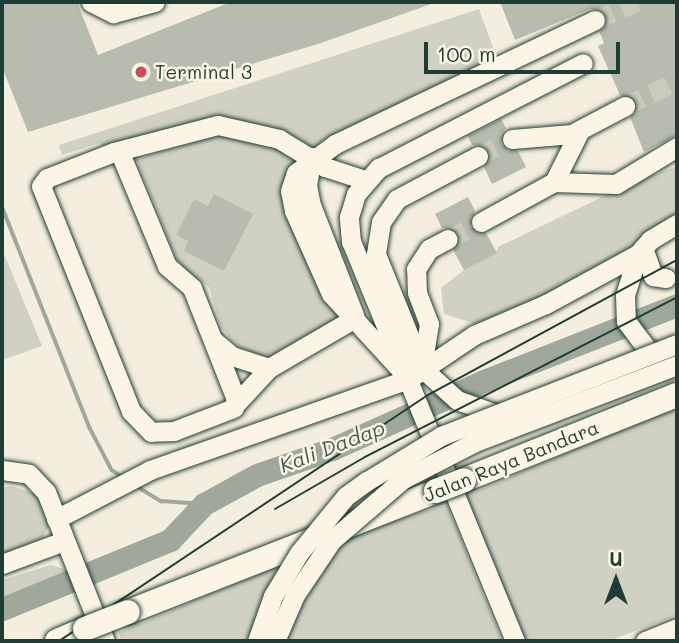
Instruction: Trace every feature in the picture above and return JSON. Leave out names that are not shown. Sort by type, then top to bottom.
[{"type":"main road","name":"Jalan Raya Bandara","points":[[57,641],[95,635],[128,612],[677,395]]},
{"type":"street","points":[[91,2],[113,13],[155,2]]},
{"type":"street","points":[[420,381],[331,294],[325,263],[309,224],[291,202],[292,182],[312,157],[595,20]]},
{"type":"street","points":[[420,381],[351,242],[349,216],[365,180],[379,168],[583,63]]},
{"type":"street","points":[[512,139],[566,136],[625,106]]},
{"type":"street","points":[[355,318],[269,368],[234,408],[167,433],[144,428],[131,411],[41,186],[47,178],[120,153],[200,128],[227,125],[279,139],[365,180]]},
{"type":"street","points":[[554,182],[580,130]]},
{"type":"street","points":[[481,222],[554,182],[616,184],[677,147]]},
{"type":"street","points":[[120,153],[165,260],[192,288],[236,399],[234,408]]},
{"type":"street","points":[[478,156],[397,200],[377,237],[380,272],[420,381],[429,432],[515,641]]},
{"type":"street","points":[[56,519],[149,470],[420,381],[474,335],[546,304],[641,251],[677,225]]},
{"type":"street","points":[[448,239],[429,249],[416,269],[415,286],[428,318],[446,334],[474,335]]},
{"type":"street","points":[[641,251],[653,276],[666,278]]},
{"type":"street","points":[[641,251],[625,295],[626,321],[647,349],[677,363]]},
{"type":"street","points":[[420,381],[428,318]]},
{"type":"street","points":[[213,341],[232,356],[269,368]]},
{"type":"street","points":[[257,641],[274,596],[299,553],[346,496],[367,481],[441,436],[677,344]]},
{"type":"street","name":"Jalan Raya Bandara","points":[[420,381],[477,410],[521,416],[677,363]]},
{"type":"street","name":"Jalan Raya Bandara","points":[[275,641],[301,585],[332,540],[403,479],[475,442],[677,363]]},
{"type":"street","points":[[2,470],[36,478],[56,519],[85,592],[95,635]]},
{"type":"street","points":[[2,564],[64,541]]},
{"type":"street","points":[[645,641],[677,628]]},
{"type":"shaded area","points":[[479,9],[497,59],[317,150],[293,137],[241,123],[104,152],[100,143],[62,155],[59,145]]},
{"type":"shaded area","points":[[227,133],[271,143],[301,157],[338,315],[334,323],[274,360],[247,353],[230,339],[220,325],[209,287],[179,265],[136,159]]},
{"type":"shaded area","points":[[677,166],[677,221],[527,307],[479,325],[444,314],[441,288],[464,270],[496,253],[498,247],[627,185]]},
{"type":"shaded area","points":[[2,249],[42,346],[2,360]]},
{"type":"shaded area","points":[[677,405],[677,615],[609,641],[524,641],[513,632],[462,498]]},
{"type":"shaded area","points":[[12,486],[36,494],[50,524],[41,541],[2,559],[2,487]]},
{"type":"shaded area","points":[[447,505],[502,641],[122,641],[118,633],[370,527]]},
{"type":"shaded area","points":[[51,565],[73,572],[2,599],[2,580]]},
{"type":"building","name":"Terminal 3","points":[[2,2],[77,2],[98,55],[231,2],[434,3],[321,43],[28,132],[2,67]]},
{"type":"building","points":[[500,2],[677,2],[677,135],[644,152],[630,117],[636,112],[636,101],[620,95],[598,46],[604,43],[599,31],[607,22],[602,10],[590,9],[515,40]]},
{"type":"building","points":[[501,119],[506,128],[501,134],[502,145],[518,151],[526,167],[492,184],[484,167],[489,151],[484,145],[472,145],[468,136]]},
{"type":"building","points":[[214,194],[253,214],[224,271],[184,251],[188,241],[176,235],[194,199],[208,206]]},
{"type":"building","points":[[468,197],[475,211],[470,227],[486,233],[497,253],[464,270],[453,250],[459,234],[454,228],[442,228],[435,214]]},
{"type":"waterway","points":[[2,206],[90,428],[112,470],[122,477]]},
{"type":"waterway","name":"Kali Dadap","points":[[2,609],[170,540],[204,504],[257,475],[332,449],[484,381],[677,305]]},
{"type":"waterway","points":[[135,485],[161,501],[204,504]]},
{"type":"tunnel","points":[[595,20],[637,2]]},
{"type":"tunnel","points":[[625,106],[677,81]]},
{"type":"tunnel","points":[[478,156],[512,139]]},
{"type":"tunnel","points":[[448,239],[481,222]]},
{"type":"tram line","points":[[59,641],[430,394],[677,260]]},
{"type":"tram line","points":[[275,509],[365,457],[677,297]]},
{"type":"place","name":"Terminal 3","points":[[141,72]]}]
